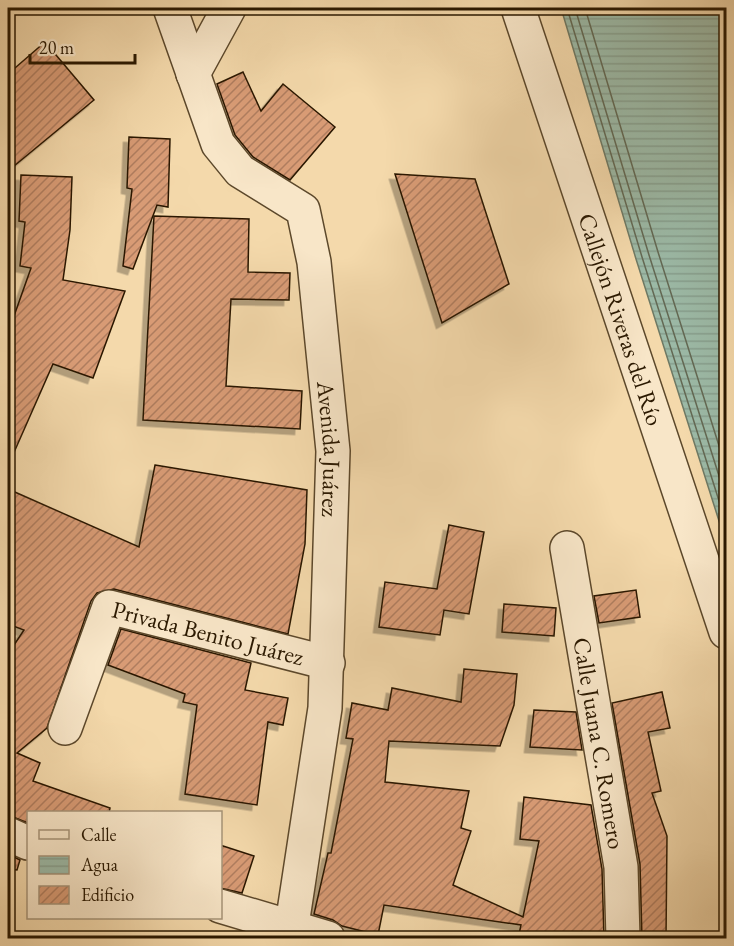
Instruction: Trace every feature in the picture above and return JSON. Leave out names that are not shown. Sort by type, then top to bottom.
[{"type":"street","name":"Avenida Juárez","points":[[170,8],[218,144],[240,171],[303,210],[315,262],[333,451],[328,663],[325,708],[291,934]]},
{"type":"street","points":[[193,74],[229,8]]},
{"type":"street","name":"Callejón Riveras del Río","points":[[518,8],[726,632]]},
{"type":"street","name":"Calle Juana C. Romero","points":[[567,548],[621,867],[623,939]]},
{"type":"street","name":"Privada Benito Juárez","points":[[65,728],[109,607],[328,663]]},
{"type":"street","points":[[8,834],[27,843]]},
{"type":"street","points":[[222,907],[291,934],[328,939]]},
{"type":"water","points":[[561,8],[726,8],[726,543],[636,259]]},
{"type":"building","points":[[45,42],[94,100],[8,171],[8,74]]},
{"type":"building","points":[[243,72],[261,111],[283,84],[335,127],[290,180],[253,157],[235,135],[217,84]]},
{"type":"building","points":[[129,137],[170,139],[168,207],[157,205],[133,269],[123,266],[132,189],[127,188]]},
{"type":"building","points":[[395,174],[475,179],[509,284],[442,323]]},
{"type":"building","points":[[21,175],[72,177],[70,230],[63,280],[125,291],[93,378],[53,364],[8,466],[8,333],[31,268],[20,266],[25,222],[19,221]]},
{"type":"building","points":[[154,216],[249,219],[248,272],[290,273],[289,300],[231,299],[226,386],[302,391],[300,429],[143,420]]},
{"type":"building","points":[[155,465],[307,490],[305,544],[288,634],[114,589],[97,593],[91,601],[47,728],[17,753],[40,763],[33,781],[110,808],[109,811],[27,811],[27,823],[8,815],[8,654],[24,630],[8,624],[8,489],[139,547]]},
{"type":"building","points":[[449,525],[484,532],[469,614],[444,610],[440,635],[379,627],[385,582],[437,589]]},
{"type":"building","points":[[636,590],[640,617],[599,623],[594,596]]},
{"type":"building","points":[[504,604],[556,608],[554,636],[502,632]]},
{"type":"building","points":[[121,629],[251,663],[245,690],[288,698],[283,725],[268,722],[257,805],[185,794],[197,705],[183,702],[185,694],[108,665]]},
{"type":"building","points":[[464,669],[517,674],[514,705],[500,746],[389,741],[385,782],[469,791],[461,828],[471,831],[453,885],[523,917],[539,841],[520,839],[524,797],[591,805],[602,869],[604,939],[518,939],[521,925],[384,905],[378,935],[342,926],[333,920],[314,914],[328,853],[331,853],[353,739],[346,738],[352,703],[388,710],[392,688],[461,702]]},
{"type":"building","points":[[662,692],[670,728],[648,732],[661,791],[652,793],[667,836],[666,939],[642,939],[640,864],[612,703]]},
{"type":"building","points":[[534,710],[576,712],[582,750],[530,747]]},
{"type":"building","points":[[222,846],[254,856],[242,893],[222,888]]},
{"type":"building","points":[[8,854],[20,860],[17,870],[8,869]]}]
